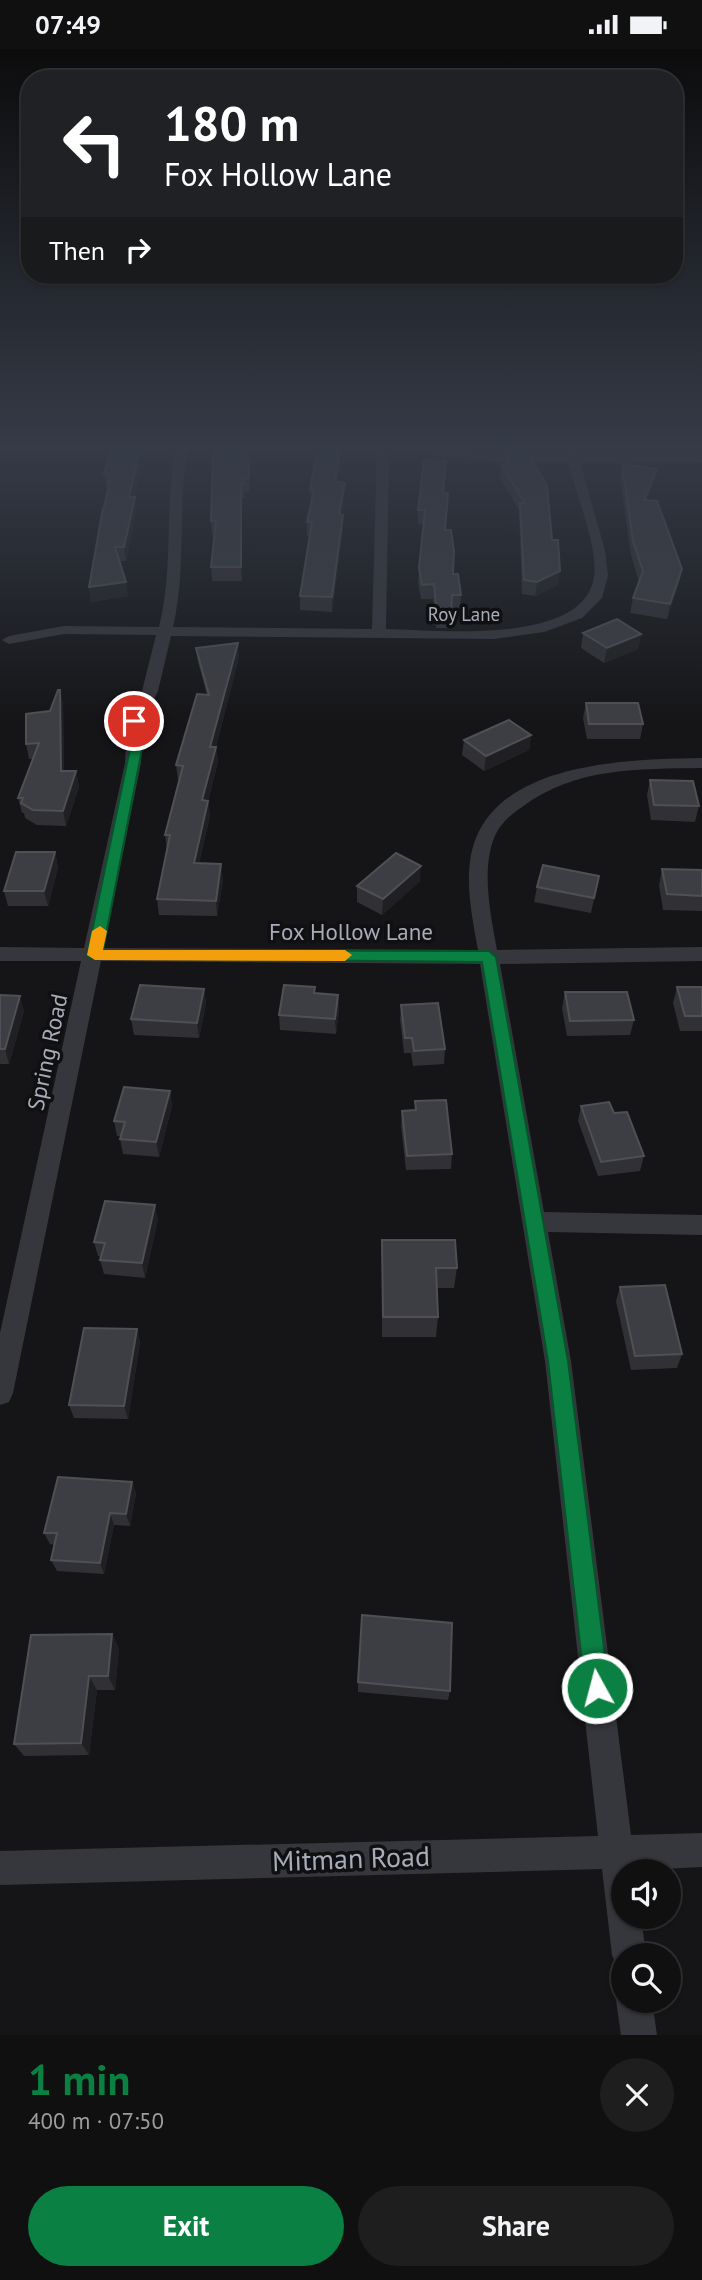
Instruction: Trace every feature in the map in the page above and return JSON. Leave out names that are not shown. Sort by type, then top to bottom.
[{"type":"street","points":[[165,630],[173,598],[175,539]]},
{"type":"street","points":[[379,633],[381,539]]},
{"type":"street","name":"Roy Lane","points":[[9,640],[64,629],[494,635],[522,632],[562,621],[583,612],[595,601],[602,586],[603,564],[596,539]]},
{"type":"street","name":"Spring Road","points":[[0,1393],[3,1363],[95,955],[136,749],[134,721],[146,704],[165,630]]},
{"type":"street","points":[[617,1859],[558,1361],[480,905],[483,847],[488,831],[510,807],[536,790],[579,771],[619,764],[702,763]]},
{"type":"street","name":"Fox Hollow Lane","points":[[0,954],[489,957],[702,954]]},
{"type":"street","points":[[535,1222],[702,1225]]},
{"type":"street","name":"Mitman Road","points":[[0,1868],[702,1850]]},
{"type":"street","points":[[636,2013],[639,2035]]},
{"type":"building","points":[[98,539],[126,539],[124,547],[115,547],[126,582],[89,587]]},
{"type":"building","points":[[214,539],[241,539],[241,567],[211,567]]},
{"type":"building","points":[[309,539],[340,539],[332,597],[300,596]]},
{"type":"building","points":[[422,539],[452,539],[453,574],[458,574],[461,595],[452,595],[451,614],[437,614],[434,584],[422,585],[419,568]]},
{"type":"building","points":[[522,539],[558,540],[560,571],[537,582],[524,580]]},
{"type":"building","points":[[633,539],[671,539],[682,569],[670,604],[633,598],[643,571]]},
{"type":"building","points":[[617,619],[641,634],[607,648],[583,633]]},
{"type":"building","points":[[238,643],[210,747],[216,747],[202,800],[208,801],[194,863],[221,864],[216,901],[157,899],[170,835],[165,835],[183,766],[176,765],[197,694],[209,695],[196,648]]},
{"type":"building","points":[[58,690],[61,771],[76,771],[63,811],[33,810],[21,803],[23,798],[18,798],[39,743],[26,744],[26,714],[50,711]]},
{"type":"building","points":[[586,703],[638,703],[643,724],[589,724]]},
{"type":"building","points":[[509,720],[531,735],[486,756],[464,740]]},
{"type":"building","points":[[650,780],[693,781],[699,806],[654,805]]},
{"type":"building","points":[[16,852],[55,852],[44,891],[4,891]]},
{"type":"building","points":[[396,853],[421,866],[383,899],[357,886]]},
{"type":"building","points":[[543,865],[599,876],[594,898],[537,887]]},
{"type":"building","points":[[662,869],[702,870],[702,896],[667,894]]},
{"type":"building","points":[[140,985],[204,989],[197,1023],[131,1019]]},
{"type":"building","points":[[284,985],[315,987],[314,993],[338,995],[335,1019],[279,1015]]},
{"type":"building","points":[[677,987],[702,987],[702,1016],[685,1016]]},
{"type":"building","points":[[565,992],[627,992],[634,1020],[570,1021]]},
{"type":"building","points":[[0,995],[20,996],[5,1049],[0,1049]]},
{"type":"building","points":[[438,1003],[445,1049],[414,1051],[412,1038],[405,1038],[401,1005]]},
{"type":"building","points":[[124,1087],[170,1091],[156,1142],[120,1139],[125,1122],[114,1121]]},
{"type":"building","points":[[446,1100],[452,1154],[407,1156],[402,1111],[416,1110],[415,1101]]},
{"type":"building","points":[[609,1102],[614,1113],[627,1112],[644,1156],[601,1162],[581,1106]]},
{"type":"building","points":[[105,1201],[155,1205],[142,1263],[100,1260],[105,1243],[94,1242]]},
{"type":"building","points":[[382,1240],[455,1240],[457,1268],[436,1268],[438,1317],[383,1317]]},
{"type":"building","points":[[665,1285],[682,1354],[635,1356],[620,1287]]},
{"type":"building","points":[[84,1328],[137,1329],[124,1406],[69,1405]]},
{"type":"building","points":[[58,1477],[132,1482],[126,1514],[110,1513],[100,1563],[51,1560],[57,1533],[44,1533]]},
{"type":"building","points":[[362,1615],[452,1623],[450,1691],[358,1682]]},
{"type":"building","points":[[112,1634],[108,1676],[89,1676],[81,1743],[14,1744],[31,1635]]},
{"type":"slow traffic","points":[[100,931],[95,955],[345,955]]},
{"type":"route","points":[[134,721],[136,749],[95,955],[489,957],[558,1361],[597,1688]]}]
